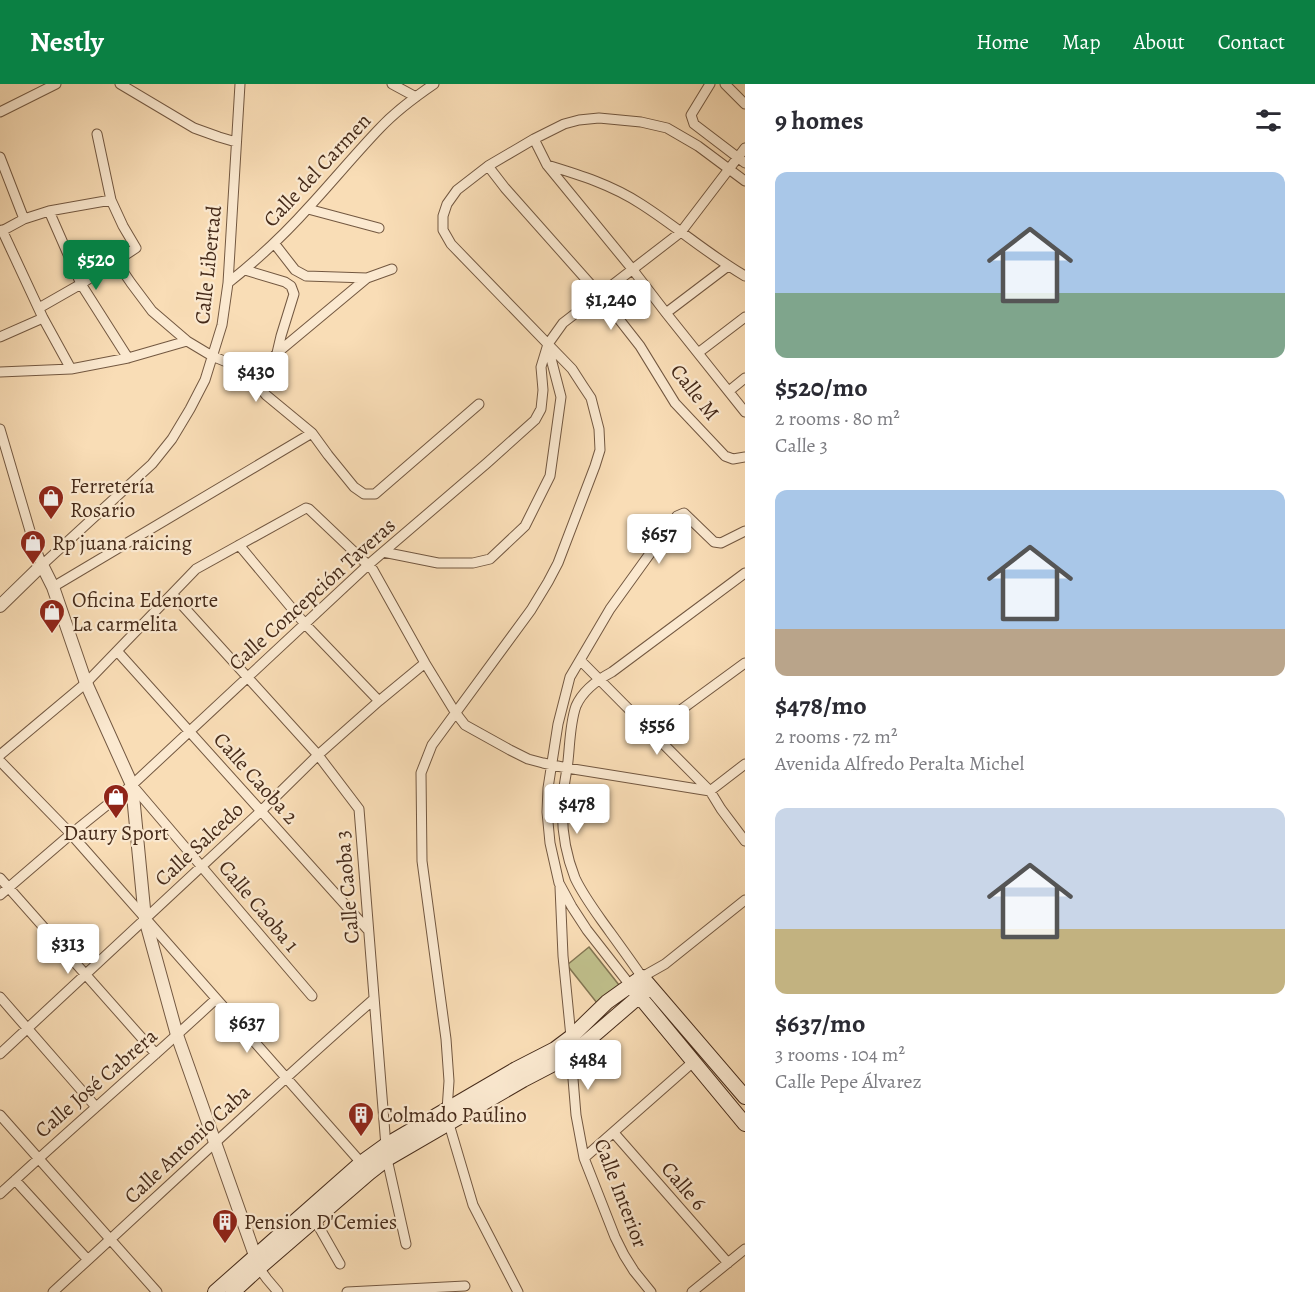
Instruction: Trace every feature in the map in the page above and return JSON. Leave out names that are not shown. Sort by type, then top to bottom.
[{"type":"main road","points":[[214,1292],[315,1220],[386,1145],[516,1069],[555,1049],[607,1002],[640,986]]},
{"type":"main road","points":[[233,1292],[257,1261],[365,1168],[387,1159],[523,1080],[571,1055],[640,986]]},
{"type":"main road","points":[[640,986],[693,1062],[744,1120]]},
{"type":"main road","points":[[640,986],[745,1097]]},
{"type":"street","points":[[0,112],[56,84]]},
{"type":"street","points":[[120,84],[194,128],[236,142]]},
{"type":"street","name":"Calle Libertad","points":[[42,565],[152,464],[172,439],[205,380],[222,325],[228,283],[240,84]]},
{"type":"street","points":[[392,84],[416,97]]},
{"type":"street","name":"Calle del Carmen","points":[[228,283],[245,270],[308,209],[382,126],[434,84]]},
{"type":"street","points":[[710,84],[691,115],[693,124],[741,160]]},
{"type":"street","points":[[725,84],[745,104]]},
{"type":"street","points":[[518,1292],[473,1205],[449,1124],[446,1039],[422,861],[421,774],[432,745],[531,610],[558,563],[600,450],[599,429],[591,398],[572,369],[451,244],[443,230],[444,216],[447,204],[458,190],[488,166],[534,139],[564,124],[579,120],[599,118],[640,122],[667,128],[698,146],[745,181]]},
{"type":"street","points":[[39,308],[136,248],[111,200],[97,134]]},
{"type":"street","points":[[534,139],[547,165],[745,412]]},
{"type":"street","name":"Calle Concepción Taveras","points":[[0,895],[132,784],[368,565],[535,420],[541,409],[543,390],[541,367],[548,344],[563,323],[681,232],[729,170],[741,160],[745,148]]},
{"type":"street","points":[[0,157],[24,219]]},
{"type":"street","points":[[547,165],[595,180],[640,203],[745,276]]},
{"type":"street","name":"Calle M","points":[[488,166],[600,295],[640,346],[675,403],[725,456],[733,459],[745,457]]},
{"type":"street","points":[[71,369],[43,318],[1,231],[24,219],[111,200]]},
{"type":"street","points":[[308,209],[379,228]]},
{"type":"street","points":[[49,212],[81,284],[128,358]]},
{"type":"street","points":[[274,243],[295,270],[306,276],[368,278]]},
{"type":"street","points":[[116,261],[152,311],[187,342],[212,356],[246,370],[266,395],[312,433],[354,487],[364,494],[375,494],[479,404]]},
{"type":"street","points":[[666,313],[728,266]]},
{"type":"street","points":[[255,380],[277,353],[368,278],[392,269]]},
{"type":"street","points":[[245,270],[285,282],[291,286],[294,294],[277,353]]},
{"type":"street","points":[[698,353],[745,317]]},
{"type":"street","points":[[0,337],[43,318]]},
{"type":"street","points":[[0,372],[71,369],[128,358],[187,342]]},
{"type":"street","points":[[383,552],[438,563],[473,563],[490,559],[525,526],[550,476],[561,397],[548,344]]},
{"type":"street","points":[[729,390],[745,378]]},
{"type":"street","points":[[0,429],[33,541],[53,587],[86,683],[132,784],[145,919],[177,1035],[257,1261],[267,1279],[278,1292]]},
{"type":"street","points":[[53,587],[312,433]]},
{"type":"street","points":[[0,754],[86,683],[196,569],[306,508],[368,565],[425,663],[465,725],[528,759],[567,768],[710,791],[745,764]]},
{"type":"street","points":[[640,986],[587,930],[559,883],[550,843],[547,812],[548,788],[558,724],[567,684],[610,609],[677,516],[684,513],[714,542],[721,543],[745,531]]},
{"type":"street","points":[[239,545],[305,624],[379,701]]},
{"type":"street","points":[[0,606],[42,565]]},
{"type":"street","points":[[640,986],[586,899],[568,859],[563,810],[572,721],[577,705],[586,691],[600,678],[612,672],[745,573]]},
{"type":"street","name":"Calle Caoba 3","points":[[172,594],[318,755],[358,808],[387,1159],[406,1244]]},
{"type":"street","name":"Calle Caoba 2","points":[[117,651],[368,930]]},
{"type":"street","points":[[580,660],[710,791],[745,842]]},
{"type":"street","name":"Calle Salcedo","points":[[0,1054],[261,812],[318,755],[425,663]]},
{"type":"street","points":[[652,731],[745,663]]},
{"type":"street","points":[[0,760],[71,834],[365,1168]]},
{"type":"street","name":"Calle Caoba 1","points":[[132,784],[312,996]]},
{"type":"street","points":[[0,878],[156,1054]]},
{"type":"street","name":"Calle Interior","points":[[559,883],[576,1115],[584,1158],[615,1237],[629,1263],[651,1292]]},
{"type":"street","points":[[640,986],[745,900]]},
{"type":"street","points":[[0,998],[96,1107]]},
{"type":"street","name":"Calle José Cabrera","points":[[0,1194],[216,999]]},
{"type":"street","name":"Calle Antonio Caba","points":[[53,1292],[285,1077],[374,999]]},
{"type":"street","points":[[584,1158],[693,1062]]},
{"type":"street","points":[[0,1115],[157,1292]]},
{"type":"street","name":"Calle 6","points":[[614,1133],[728,1263]]},
{"type":"street","points":[[15,1180],[88,1260]]},
{"type":"street","points":[[315,1220],[340,1264]]},
{"type":"street","points":[[692,1292],[745,1249]]},
{"type":"street","points":[[347,1292],[437,1290],[465,1286]]},
{"type":"green space","points":[[589,947],[619,985],[597,1003],[567,965]]},
{"type":"place","name":"Ferretería Rosario","points":[[51,521]]},
{"type":"place","name":"Rp juana raicing","points":[[33,566]]},
{"type":"place","name":"Oficina Edenorte La carmelita","points":[[52,635]]},
{"type":"place","name":"Daury Sport","points":[[116,820]]},
{"type":"place","name":"Colmado Paulino","points":[[361,1138]]},
{"type":"place","name":"Pension D'Cemies","points":[[225,1245]]}]
